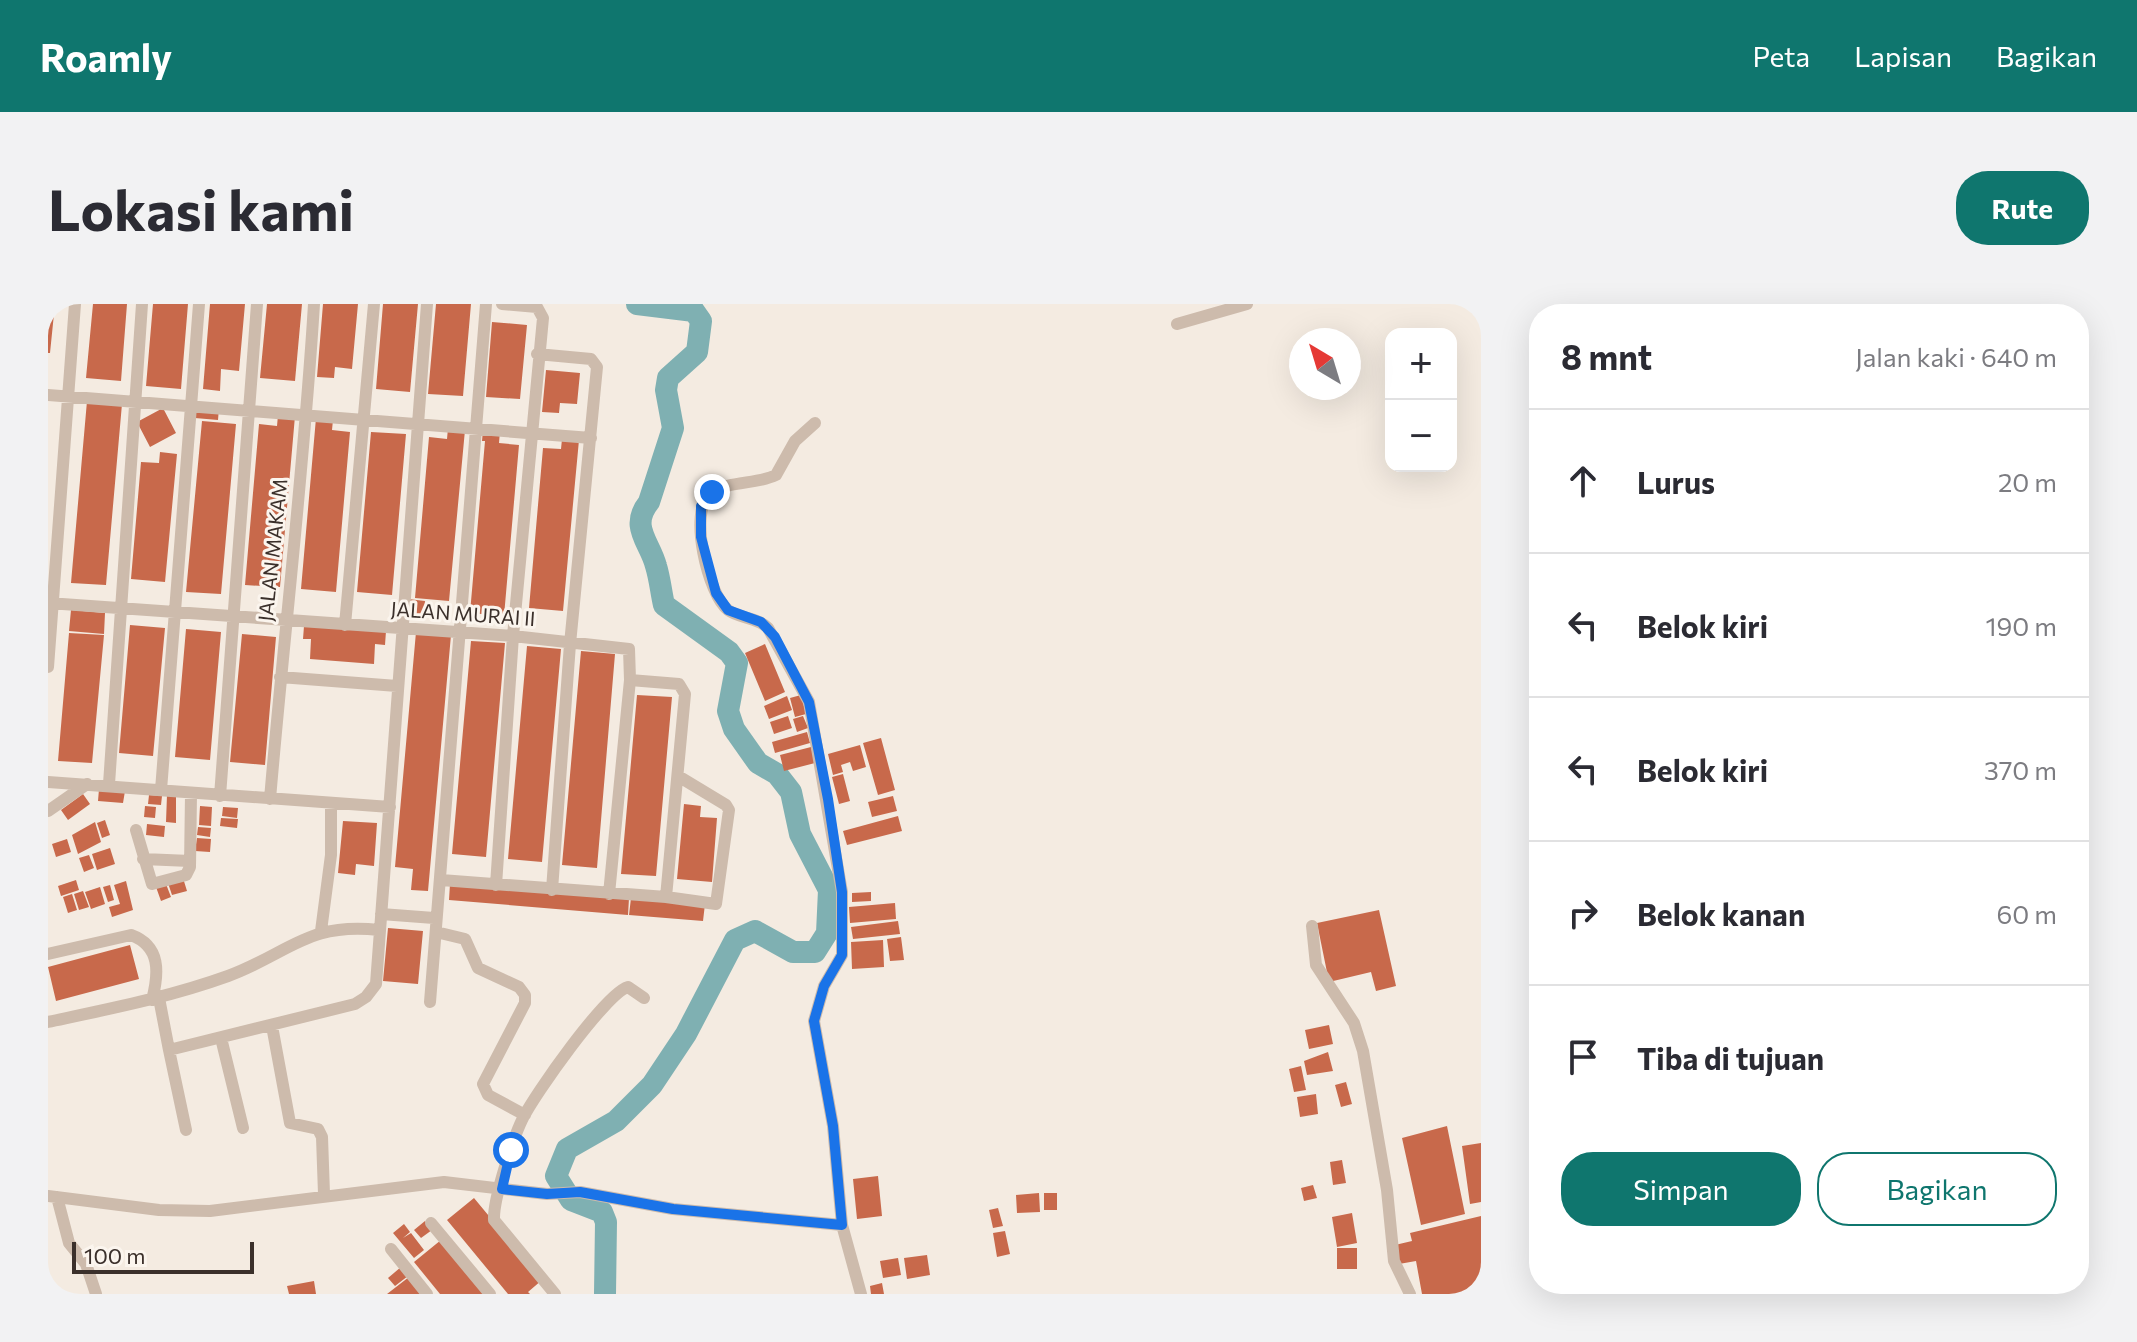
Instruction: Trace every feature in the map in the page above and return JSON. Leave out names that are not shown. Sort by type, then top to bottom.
[{"type":"street","points":[[48,667],[49,603],[75,304]]},
{"type":"street","points":[[109,784],[142,304]]},
{"type":"street","points":[[161,790],[199,304]]},
{"type":"street","points":[[220,796],[257,304]]},
{"type":"street","name":"JALAN MAKAM","points":[[270,799],[307,415],[314,304]]},
{"type":"street","points":[[345,625],[374,304]]},
{"type":"street","points":[[169,1050],[342,1008],[366,997],[376,984],[427,304]]},
{"type":"street","points":[[430,1002],[436,932],[434,918],[441,880],[486,304]]},
{"type":"street","points":[[496,885],[513,636],[541,309],[502,304]]},
{"type":"street","points":[[1177,324],[1247,304]]},
{"type":"street","points":[[537,354],[591,359],[596,363],[570,644],[552,890]]},
{"type":"street","points":[[48,395],[591,438]]},
{"type":"street","points":[[815,423],[795,441],[776,475],[719,488],[707,496],[701,506],[701,537],[716,593],[728,610],[761,622],[768,628],[809,702],[842,892],[842,955],[824,986],[814,1021],[833,1126],[842,1225],[861,1294]]},
{"type":"street","name":"JALAN MURAI II","points":[[49,603],[285,619],[402,631],[513,636],[629,649],[630,680],[609,894]]},
{"type":"street","points":[[280,677],[397,686]]},
{"type":"street","points":[[630,680],[679,684],[684,689],[666,897]]},
{"type":"street","points":[[441,880],[717,903],[729,810],[726,805],[678,776]]},
{"type":"street","points":[[48,782],[109,784],[191,794],[390,807]]},
{"type":"street","points":[[48,811],[87,784]]},
{"type":"street","points":[[136,830],[147,877],[155,885],[186,875],[190,861],[191,794]]},
{"type":"street","points":[[321,931],[331,855],[331,804]]},
{"type":"street","points":[[143,859],[190,861]]},
{"type":"street","points":[[381,914],[434,918]]},
{"type":"street","points":[[1312,926],[1316,965],[1354,1023],[1361,1042],[1387,1190],[1394,1261],[1410,1294]]},
{"type":"street","points":[[48,1022],[156,999],[230,975],[321,931],[351,927],[379,930]]},
{"type":"street","points":[[436,932],[465,939],[478,968],[519,987],[525,995],[483,1084],[488,1095],[525,1115]]},
{"type":"street","points":[[48,954],[131,935],[143,940],[151,949],[157,966],[156,999],[186,1130]]},
{"type":"street","points":[[555,1294],[494,1220],[512,1145],[525,1115],[569,1050],[612,995],[628,987],[644,998]]},
{"type":"street","points":[[272,1026],[290,1123],[318,1129],[322,1137],[324,1194]]},
{"type":"street","points":[[221,1038],[243,1128]]},
{"type":"street","points":[[96,1294],[86,1264],[69,1243],[53,1196],[159,1210],[210,1211],[324,1194],[444,1182],[547,1194],[580,1192],[673,1209],[842,1225]]},
{"type":"street","points":[[431,1223],[490,1294]]},
{"type":"street","points":[[391,1249],[427,1294]]},
{"type":"building","points":[[48,304],[55,304],[50,353],[48,353]]},
{"type":"building","points":[[93,304],[127,304],[121,381],[86,378]]},
{"type":"building","points":[[153,304],[188,304],[181,389],[146,386]]},
{"type":"building","points":[[210,304],[245,304],[239,371],[221,369],[220,391],[203,389]]},
{"type":"building","points":[[267,304],[302,304],[295,381],[260,378]]},
{"type":"building","points":[[323,304],[358,304],[352,369],[335,367],[334,378],[317,377]]},
{"type":"building","points":[[383,304],[418,304],[410,392],[376,389]]},
{"type":"building","points":[[436,304],[471,304],[463,396],[428,394]]},
{"type":"building","points":[[492,322],[527,325],[520,399],[486,397]]},
{"type":"building","points":[[546,370],[580,373],[577,404],[560,403],[559,413],[542,412]]},
{"type":"building","points":[[87,401],[122,404],[106,585],[71,583]]},
{"type":"building","points":[[196,406],[219,408],[218,420],[195,418]]},
{"type":"building","points":[[163,408],[176,433],[150,447],[137,422]]},
{"type":"building","points":[[278,415],[295,416],[280,587],[245,585],[259,424],[277,426]]},
{"type":"building","points":[[316,418],[333,420],[332,430],[350,432],[336,592],[301,589]]},
{"type":"building","points":[[202,421],[236,424],[221,594],[186,592]]},
{"type":"building","points":[[448,428],[465,430],[449,601],[415,598],[429,437],[447,439]]},
{"type":"building","points":[[483,430],[500,431],[499,443],[519,445],[504,616],[470,613],[485,441],[482,441]]},
{"type":"building","points":[[371,432],[406,434],[392,595],[357,592]]},
{"type":"building","points":[[562,439],[579,440],[563,611],[529,608],[543,448],[561,449]]},
{"type":"building","points":[[160,452],[177,454],[165,582],[131,579],[141,462],[159,463]]},
{"type":"building","points":[[408,599],[425,601],[423,620],[406,618]]},
{"type":"building","points":[[71,610],[105,613],[104,634],[69,631]]},
{"type":"building","points":[[130,625],[165,628],[153,756],[119,753]]},
{"type":"building","points":[[304,626],[386,631],[385,645],[375,644],[374,664],[310,659],[311,639],[303,639]]},
{"type":"building","points":[[186,629],[221,632],[210,760],[175,757]]},
{"type":"building","points":[[416,632],[451,635],[428,891],[411,890],[413,869],[395,867]]},
{"type":"building","points":[[69,633],[104,635],[92,763],[58,761]]},
{"type":"building","points":[[242,634],[276,637],[265,765],[230,762]]},
{"type":"building","points":[[471,641],[505,643],[486,857],[452,854]]},
{"type":"building","points":[[765,644],[785,692],[765,701],[745,653]]},
{"type":"building","points":[[527,646],[561,649],[542,862],[508,859]]},
{"type":"building","points":[[581,651],[615,654],[597,868],[562,865]]},
{"type":"building","points":[[637,695],[672,697],[656,876],[621,874]]},
{"type":"building","points":[[801,695],[806,714],[795,717],[790,698]]},
{"type":"building","points":[[787,696],[792,710],[769,719],[764,706]]},
{"type":"building","points":[[788,716],[792,728],[774,734],[770,722]]},
{"type":"building","points":[[803,716],[808,728],[797,732],[793,719]]},
{"type":"building","points":[[807,732],[810,743],[775,753],[772,742]]},
{"type":"building","points":[[881,738],[895,790],[878,795],[863,743]]},
{"type":"building","points":[[860,745],[866,767],[853,771],[850,762],[841,765],[843,772],[833,775],[828,754]]},
{"type":"building","points":[[811,747],[815,763],[784,771],[780,755]]},
{"type":"building","points":[[843,774],[850,801],[839,804],[832,777]]},
{"type":"building","points":[[99,789],[125,791],[123,803],[98,801]]},
{"type":"building","points":[[83,794],[90,804],[68,820],[61,810]]},
{"type":"building","points":[[149,795],[162,796],[161,805],[148,804]]},
{"type":"building","points":[[167,795],[176,795],[176,823],[166,822]]},
{"type":"building","points":[[893,796],[897,811],[872,817],[868,802]]},
{"type":"building","points":[[684,804],[701,806],[700,817],[717,818],[712,882],[677,879]]},
{"type":"building","points":[[145,806],[156,807],[155,818],[144,817]]},
{"type":"building","points":[[200,806],[212,807],[211,826],[199,825]]},
{"type":"building","points":[[223,807],[238,808],[237,818],[222,816]]},
{"type":"building","points":[[898,816],[902,831],[847,845],[843,831]]},
{"type":"building","points":[[221,818],[238,819],[237,828],[220,826]]},
{"type":"building","points":[[105,820],[110,835],[102,838],[97,823]]},
{"type":"building","points":[[343,821],[377,823],[374,866],[356,864],[355,875],[338,873]]},
{"type":"building","points":[[95,822],[101,842],[78,854],[72,835]]},
{"type":"building","points":[[147,824],[165,826],[164,837],[146,835]]},
{"type":"building","points":[[198,827],[211,828],[210,837],[197,835]]},
{"type":"building","points":[[197,838],[211,839],[210,852],[195,851]]},
{"type":"building","points":[[67,839],[71,852],[56,857],[52,844]]},
{"type":"building","points":[[110,848],[115,864],[97,870],[92,854]]},
{"type":"building","points":[[89,855],[94,868],[84,872],[79,858]]},
{"type":"building","points":[[183,878],[187,891],[172,895],[168,883]]},
{"type":"building","points":[[76,880],[79,890],[61,896],[58,886]]},
{"type":"building","points":[[126,881],[133,910],[112,917],[109,907],[120,904],[114,885]]},
{"type":"building","points":[[166,884],[171,897],[161,901],[156,887]]},
{"type":"building","points":[[450,884],[629,898],[628,915],[449,900]]},
{"type":"building","points":[[110,885],[114,900],[108,902],[103,887]]},
{"type":"building","points":[[100,887],[105,904],[91,909],[85,892]]},
{"type":"building","points":[[83,891],[89,907],[79,910],[74,894]]},
{"type":"building","points":[[871,892],[871,901],[852,902],[852,893]]},
{"type":"building","points":[[72,894],[77,910],[68,913],[63,897]]},
{"type":"building","points":[[631,898],[705,904],[703,921],[629,915]]},
{"type":"building","points":[[895,903],[896,919],[850,923],[849,907]]},
{"type":"building","points":[[1379,910],[1396,986],[1376,991],[1371,972],[1329,982],[1317,923]]},
{"type":"building","points":[[898,921],[900,934],[853,939],[851,927]]},
{"type":"building","points":[[388,928],[423,931],[418,984],[383,981]]},
{"type":"building","points":[[901,937],[904,960],[890,961],[887,939]]},
{"type":"building","points":[[883,940],[884,967],[852,969],[851,942]]},
{"type":"building","points":[[130,945],[139,979],[56,1001],[48,967]]},
{"type":"building","points":[[1329,1025],[1333,1044],[1309,1049],[1305,1030]]},
{"type":"building","points":[[1328,1052],[1333,1071],[1307,1075],[1304,1061]]},
{"type":"building","points":[[1301,1066],[1306,1090],[1294,1092],[1289,1069]]},
{"type":"building","points":[[1346,1082],[1352,1104],[1341,1107],[1335,1085]]},
{"type":"building","points":[[1316,1094],[1318,1114],[1300,1117],[1297,1097]]},
{"type":"building","points":[[1447,1126],[1465,1214],[1421,1225],[1402,1138]]},
{"type":"building","points":[[1481,1143],[1481,1202],[1470,1204],[1462,1146]]},
{"type":"building","points":[[1342,1160],[1346,1183],[1333,1185],[1330,1162]]},
{"type":"building","points":[[878,1176],[882,1216],[857,1219],[853,1179]]},
{"type":"building","points":[[1313,1185],[1317,1198],[1304,1201],[1301,1188]]},
{"type":"building","points":[[1039,1193],[1040,1212],[1017,1213],[1016,1195]]},
{"type":"building","points":[[1044,1193],[1057,1193],[1057,1210],[1044,1210]]},
{"type":"building","points":[[474,1198],[542,1280],[528,1292],[530,1294],[508,1294],[447,1220]]},
{"type":"building","points":[[998,1208],[1003,1226],[993,1228],[989,1210]]},
{"type":"building","points":[[1352,1213],[1357,1243],[1337,1247],[1332,1217]]},
{"type":"building","points":[[1481,1216],[1481,1294],[1422,1294],[1416,1261],[1399,1264],[1395,1245],[1412,1241],[1410,1233]]},
{"type":"building","points":[[425,1221],[432,1230],[421,1238],[414,1230]]},
{"type":"building","points":[[404,1224],[410,1232],[403,1238],[411,1233],[424,1250],[414,1258],[393,1233]]},
{"type":"building","points":[[1005,1231],[1010,1254],[997,1257],[993,1233]]},
{"type":"building","points":[[441,1240],[485,1294],[440,1294],[414,1262]]},
{"type":"building","points":[[1337,1248],[1357,1248],[1357,1269],[1337,1269]]},
{"type":"building","points":[[927,1255],[930,1275],[907,1279],[904,1258]]},
{"type":"building","points":[[898,1258],[901,1275],[883,1278],[880,1261]]},
{"type":"building","points":[[401,1267],[408,1276],[395,1286],[388,1278]]},
{"type":"building","points":[[409,1277],[423,1294],[387,1294]]},
{"type":"building","points":[[314,1281],[316,1294],[289,1294],[287,1286]]},
{"type":"building","points":[[882,1283],[884,1294],[871,1294],[870,1286]]},
{"type":"waterway","points":[[605,1294],[606,1222],[602,1212],[571,1200],[556,1176],[567,1149],[616,1121],[652,1085],[686,1034],[735,940],[755,931],[793,952],[815,952],[827,933],[829,890],[800,834],[791,792],[777,774],[758,763],[734,729],[728,711],[737,663],[729,652],[664,605],[641,519],[673,428],[666,390],[668,378],[697,352],[701,321],[694,311],[637,304]]},
{"type":"route","points":[[511,1150],[502,1189],[547,1194],[580,1192],[673,1209],[842,1225],[833,1126],[814,1021],[824,986],[842,955],[842,892],[828,799],[809,702],[775,637],[761,622],[728,610],[716,593],[706,566],[701,537],[701,506],[712,492]]}]
